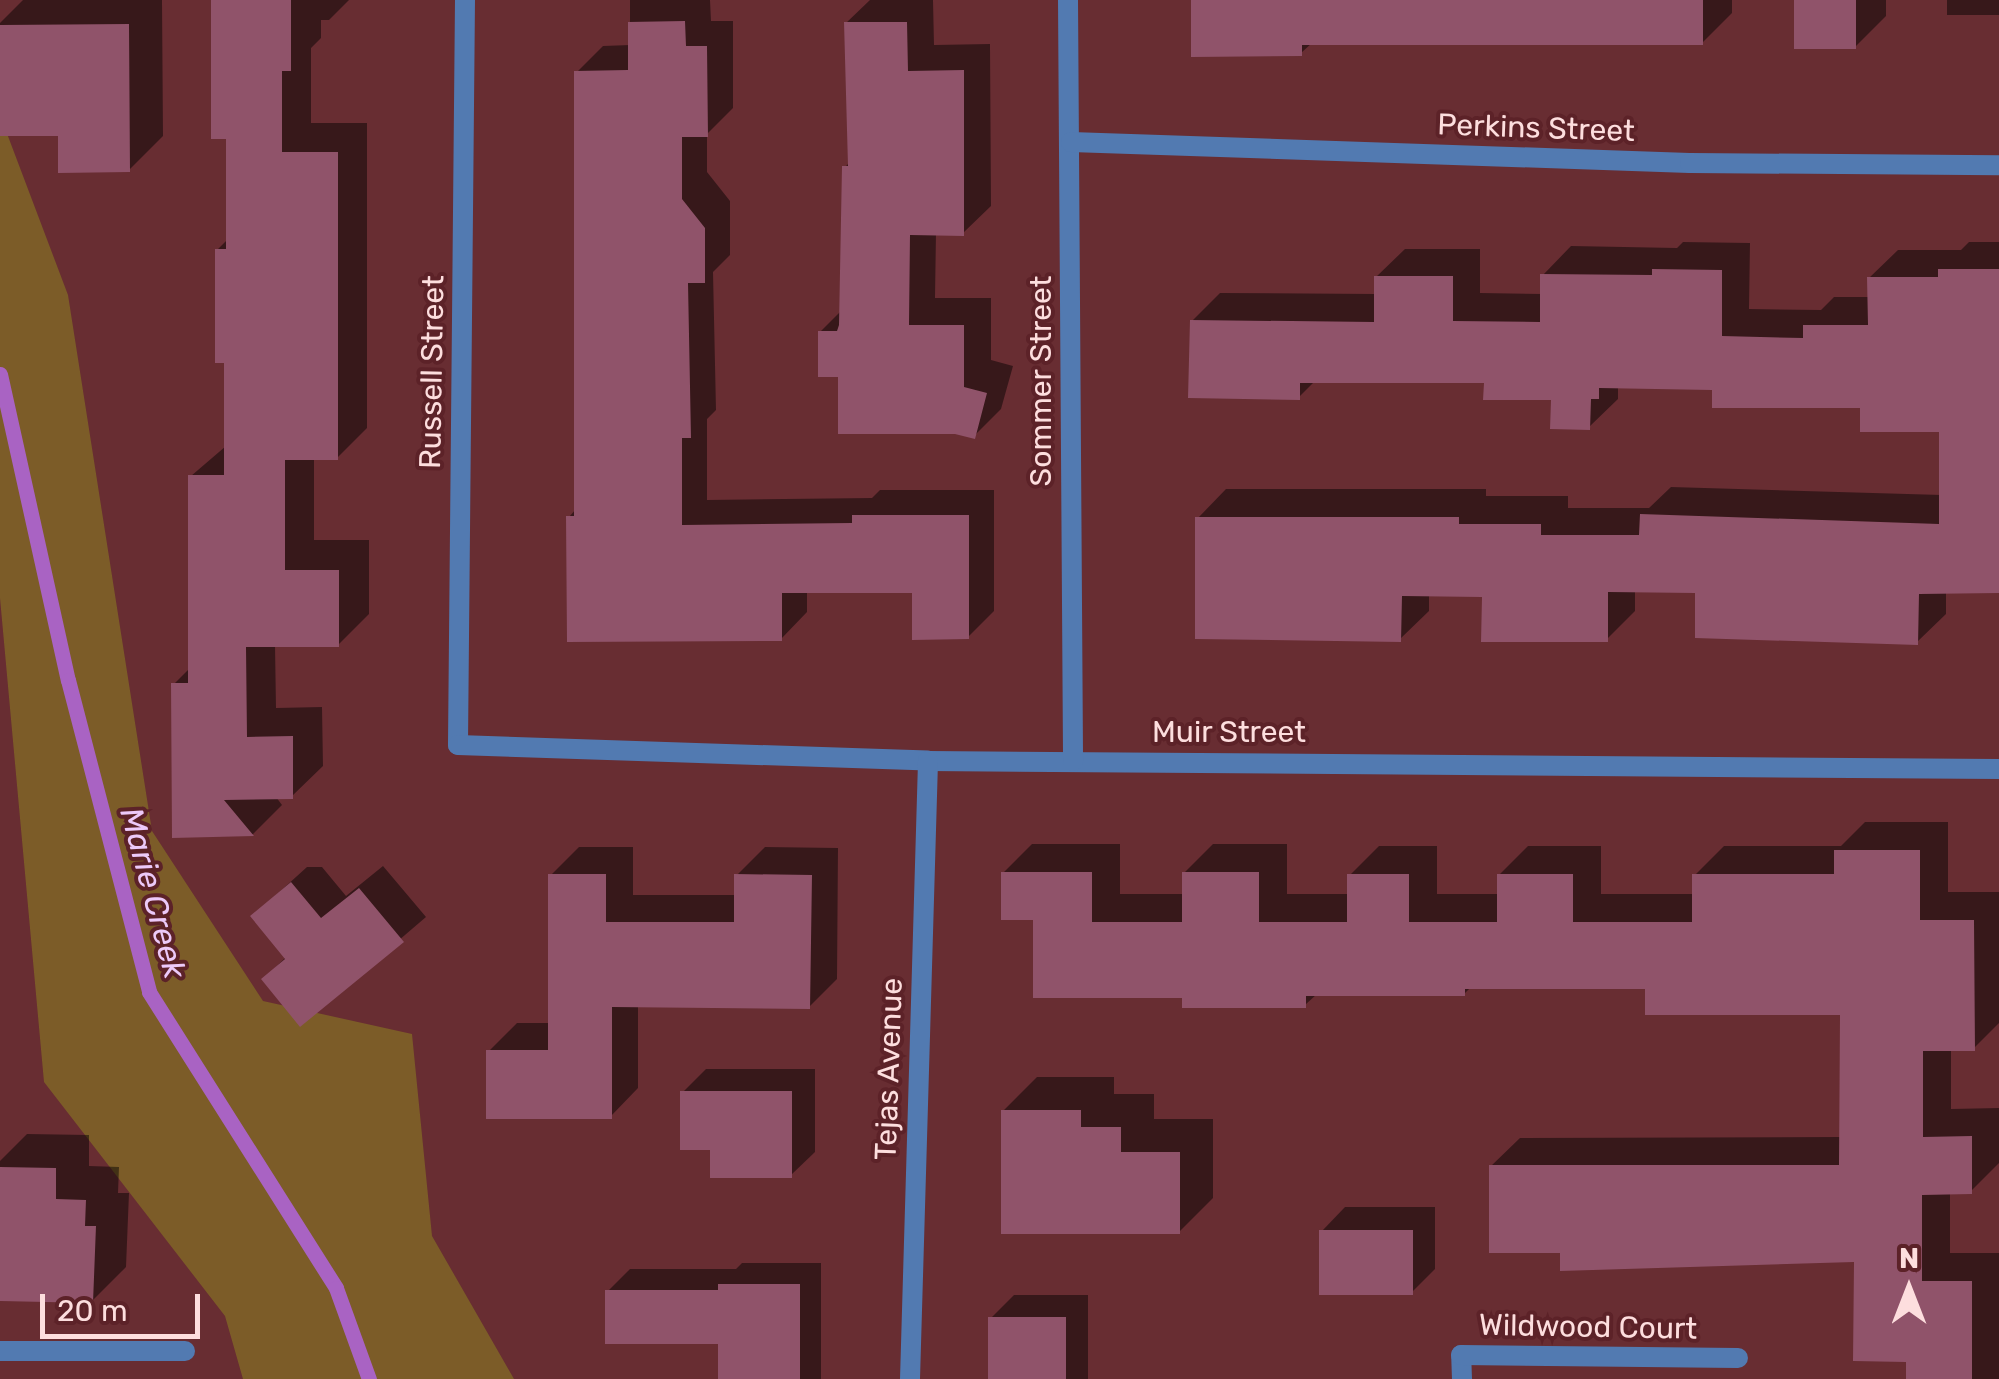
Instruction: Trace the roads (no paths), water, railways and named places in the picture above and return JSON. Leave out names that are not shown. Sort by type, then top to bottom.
[{"type":"street","name":"Russell Street","points":[[458,745],[466,0]]},
{"type":"street","name":"Sommer Street","points":[[1068,0],[1073,761]]},
{"type":"street","name":"Perkins Street","points":[[1071,142],[1690,164],[1999,165]]},
{"type":"street","name":"Muir Street","points":[[458,745],[928,761],[1999,769]]},
{"type":"street","name":"Tejas Avenue","points":[[910,1379],[928,761]]},
{"type":"street","points":[[0,1352],[185,1352]]},
{"type":"street","name":"Wildwood Court","points":[[1462,1379],[1461,1355],[1738,1358]]},
{"type":"waterway","name":"Marie Creek","points":[[0,374],[68,680],[149,992],[336,1288],[369,1379]]}]
